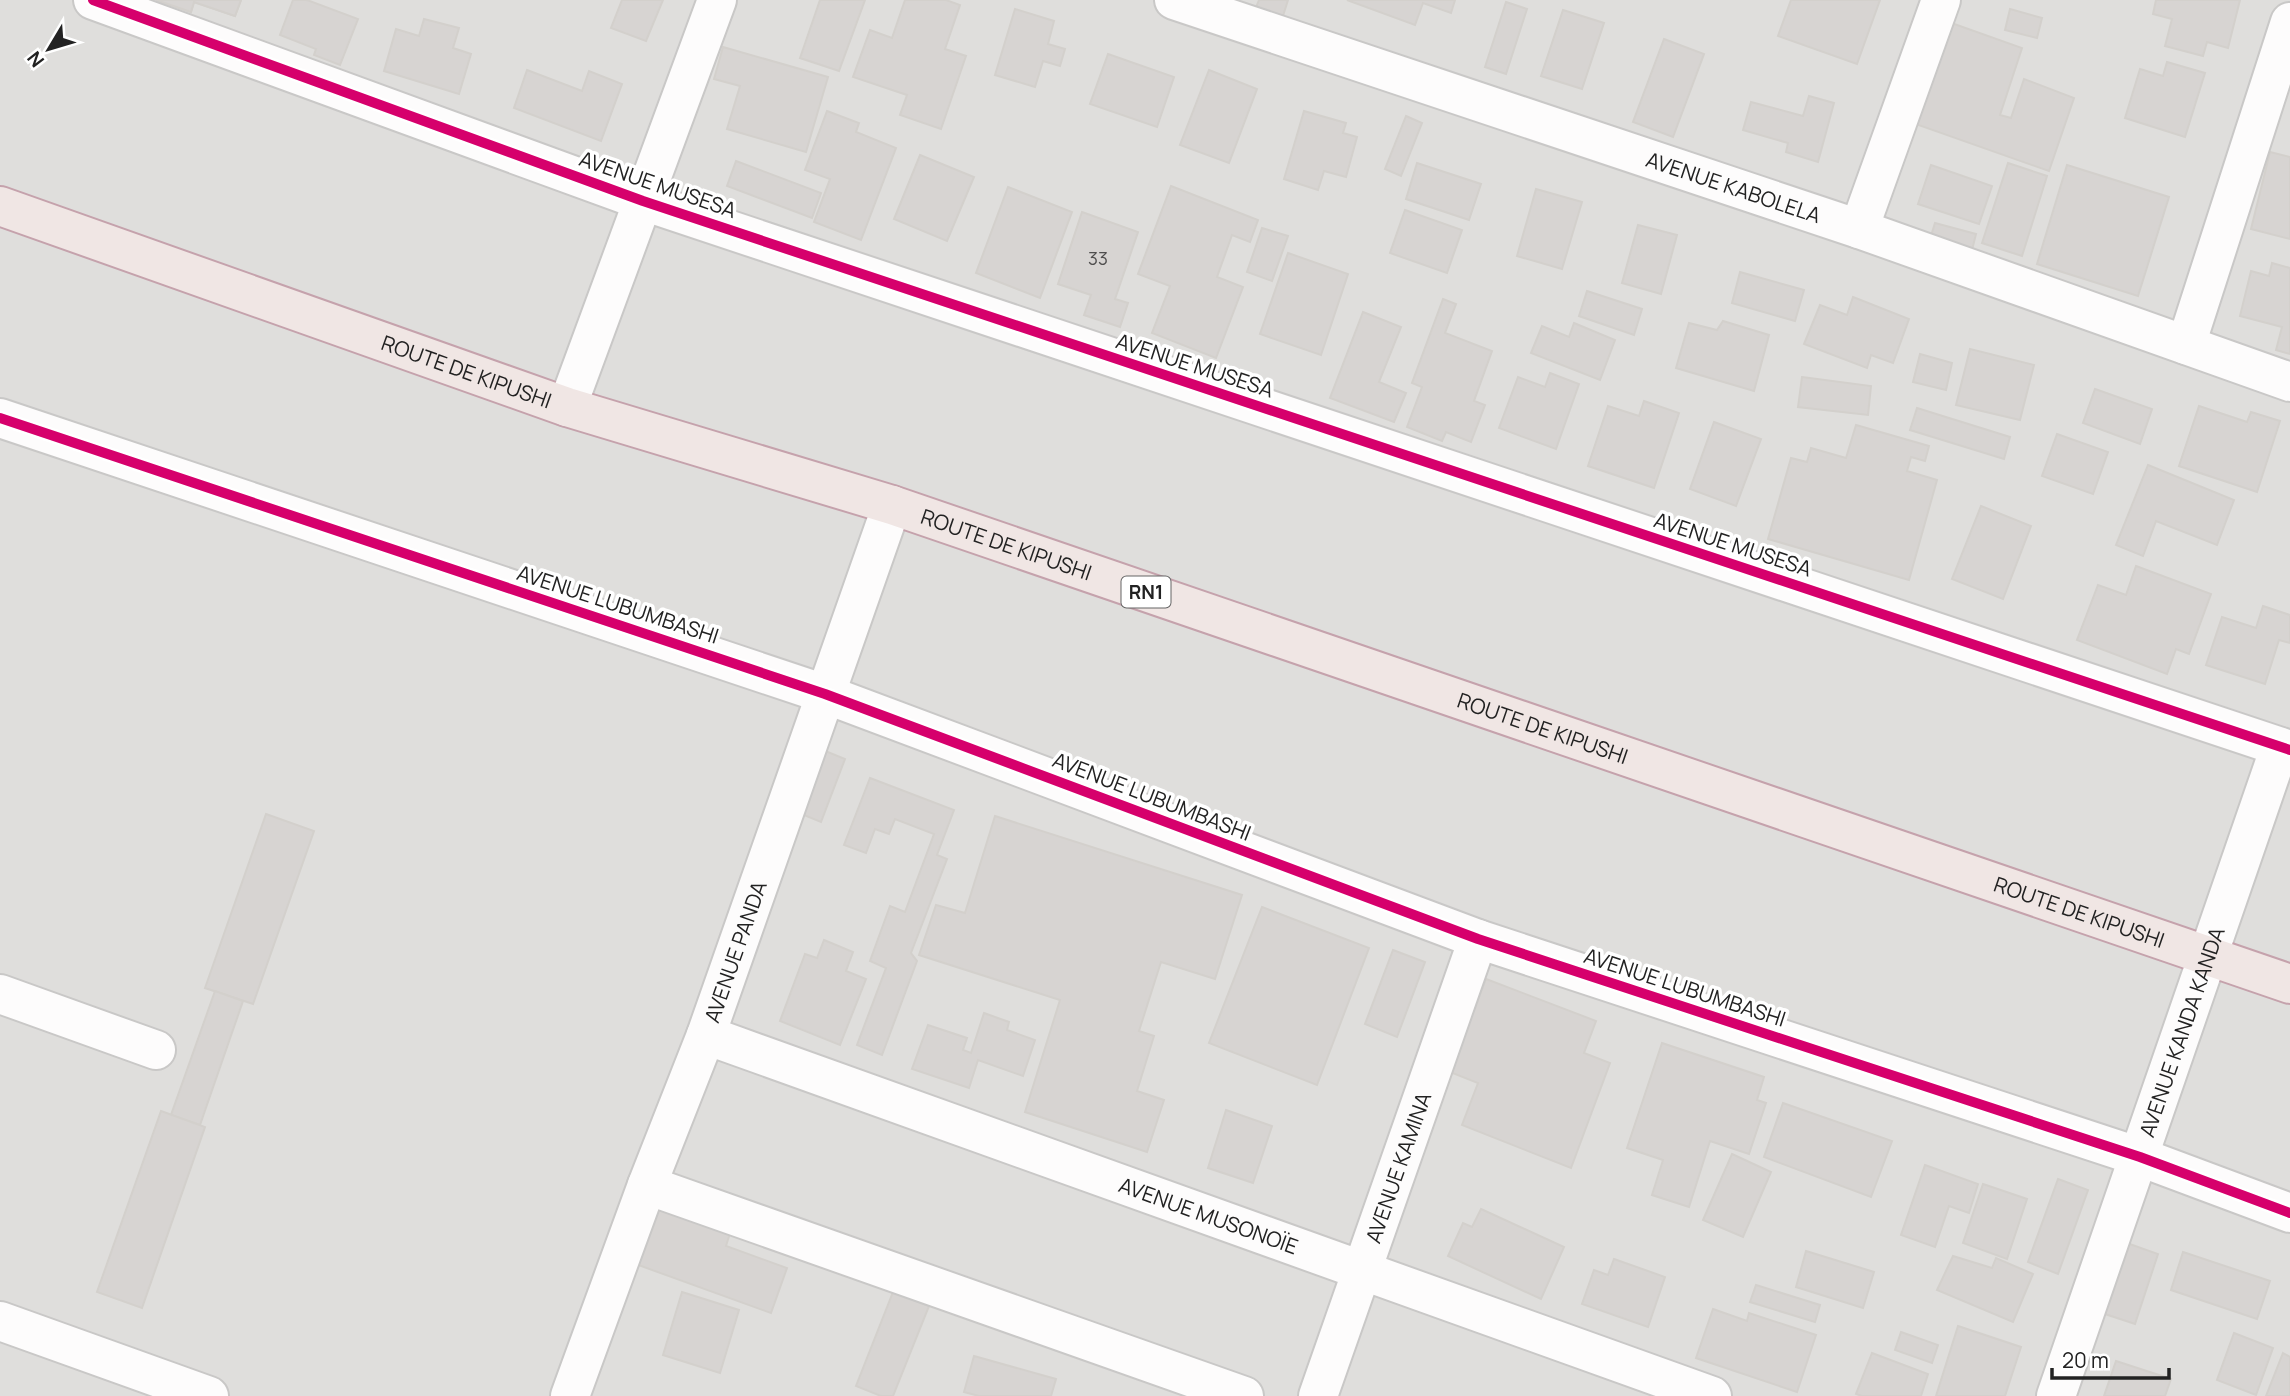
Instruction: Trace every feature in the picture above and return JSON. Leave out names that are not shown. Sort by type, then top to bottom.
[{"type":"highway","name":"ROUTE DE KIPUSHI","points":[[0,206],[567,407],[892,505],[2290,985]]},
{"type":"street","points":[[567,407],[717,0]]},
{"type":"street","name":"AVENUE KABOLELA","points":[[1174,0],[1859,229],[2290,382]]},
{"type":"street","points":[[1859,229],[1941,0]]},
{"type":"street","name":"AVENUE MUSESA","points":[[106,2],[643,201],[2285,748]]},
{"type":"street","points":[[2186,345],[2290,22]]},
{"type":"street","name":"AVENUE LUBUMBASHI","points":[[0,418],[825,694],[1478,939],[2140,1157],[2290,1213]]},
{"type":"street","name":"AVENUE PANDA","points":[[570,1396],[647,1185],[706,1035],[892,505]]},
{"type":"street","name":"AVENUE KANDA KANDA","points":[[2056,1396],[2207,955],[2285,748]]},
{"type":"street","name":"AVENUE KAMINA","points":[[1318,1396],[1478,939]]},
{"type":"street","points":[[0,994],[156,1050]]},
{"type":"street","name":"AVENUE MUSONOÏE","points":[[706,1035],[1712,1396]]},
{"type":"street","points":[[647,1185],[1244,1396]]},
{"type":"street","points":[[0,1321],[209,1396]]},
{"type":"shaded area","points":[[0,0],[2290,0],[2290,1396],[0,1396]]},
{"type":"building","points":[[156,0],[241,0],[235,16],[194,2],[191,12]]},
{"type":"building","points":[[156,0],[241,0],[235,16],[194,2],[191,12]]},
{"type":"building","points":[[293,0],[307,0],[358,19],[340,65],[314,55],[316,49],[280,35]]},
{"type":"building","points":[[622,0],[663,0],[646,41],[611,28]]},
{"type":"building","points":[[820,0],[865,0],[839,71],[800,58]]},
{"type":"building","points":[[905,0],[946,0],[960,5],[945,49],[966,56],[941,129],[900,115],[907,95],[853,77],[870,30],[892,38]]},
{"type":"building","points":[[1259,0],[1288,0],[1282,19],[1255,10]]},
{"type":"building","points":[[1347,0],[1455,0],[1451,13],[1423,3],[1415,25]]},
{"type":"building","points":[[1791,0],[1880,0],[1857,64],[1778,36]]},
{"type":"building","points":[[2156,0],[2240,0],[2228,48],[2207,42],[2203,56],[2165,46],[2172,19],[2153,14]]},
{"type":"building","points":[[1506,2],[1527,9],[1506,74],[1485,67]]},
{"type":"building","points":[[1015,9],[1054,21],[1048,44],[1065,49],[1060,66],[1043,61],[1035,87],[995,75]]},
{"type":"building","points":[[2010,9],[2042,18],[2037,38],[2005,30]]},
{"type":"building","points":[[1563,10],[1604,23],[1582,89],[1541,76]]},
{"type":"building","points":[[424,19],[459,28],[453,48],[471,54],[459,94],[384,71],[396,29],[419,36]]},
{"type":"building","points":[[1943,20],[2022,48],[2000,115],[2011,118],[2024,79],[2074,98],[2049,171],[1907,121]]},
{"type":"building","points":[[1664,39],[1704,54],[1673,137],[1633,122]]},
{"type":"building","points":[[723,47],[828,77],[806,152],[727,129],[740,86],[714,79]]},
{"type":"building","points":[[1108,54],[1174,77],[1157,127],[1090,104]]},
{"type":"building","points":[[2167,62],[2205,73],[2185,137],[2125,118],[2140,69],[2163,76]]},
{"type":"building","points":[[527,70],[582,91],[589,71],[622,84],[601,141],[514,108]]},
{"type":"building","points":[[1209,70],[1257,89],[1229,163],[1180,145]]},
{"type":"building","points":[[1809,96],[1834,103],[1818,162],[1786,152],[1788,143],[1743,130],[1751,102],[1803,116]]},
{"type":"building","points":[[827,111],[859,123],[856,132],[896,148],[861,240],[814,222],[830,179],[805,170]]},
{"type":"building","points":[[1304,111],[1346,123],[1343,133],[1357,137],[1346,177],[1324,171],[1318,190],[1284,179]]},
{"type":"building","points":[[1406,116],[1422,123],[1401,176],[1385,169]]},
{"type":"building","points":[[2270,152],[2290,157],[2290,239],[2251,229]]},
{"type":"building","points":[[920,155],[974,177],[947,241],[894,219]]},
{"type":"building","points":[[736,161],[821,193],[812,218],[727,186]]},
{"type":"building","points":[[1417,163],[1481,184],[1469,220],[1406,199]]},
{"type":"building","points":[[2008,163],[2047,176],[2022,256],[1982,243]]},
{"type":"building","points":[[1931,165],[1992,186],[1979,224],[1918,204]]},
{"type":"building","points":[[2067,165],[2169,197],[2138,296],[2037,264]]},
{"type":"building","points":[[1171,186],[1258,220],[1250,242],[1232,235],[1217,277],[1243,287],[1216,358],[1152,333],[1170,286],[1138,274]]},
{"type":"building","points":[[1008,187],[1072,212],[1040,298],[976,273]]},
{"type":"building","points":[[1536,189],[1582,202],[1562,269],[1517,256]]},
{"type":"building","points":[[1405,210],[1462,230],[1447,273],[1390,253]]},
{"type":"building","points":[[1082,212],[1138,232],[1115,299],[1128,303],[1120,327],[1084,315],[1091,295],[1058,284]]},
{"type":"building","points":[[1935,223],[1976,234],[1972,250],[1930,239]]},
{"type":"building","points":[[1638,225],[1677,235],[1661,294],[1622,283]]},
{"type":"building","points":[[1262,228],[1288,236],[1272,281],[1247,272]]},
{"type":"building","points":[[1288,253],[1348,274],[1321,355],[1260,334]]},
{"type":"building","points":[[2272,263],[2290,268],[2290,354],[2276,350],[2282,327],[2240,316],[2251,271],[2269,276]]},
{"type":"building","points":[[1740,272],[1804,290],[1795,321],[1732,303]]},
{"type":"building","points":[[1587,291],[1642,309],[1634,335],[1579,316]]},
{"type":"building","points":[[1853,297],[1909,319],[1893,363],[1871,355],[1867,368],[1804,344],[1820,305],[1847,315]]},
{"type":"building","points":[[1443,299],[1456,304],[1445,333],[1492,351],[1474,401],[1485,405],[1471,442],[1446,432],[1442,441],[1407,427],[1422,387],[1412,383]]},
{"type":"building","points":[[1363,312],[1401,327],[1379,382],[1406,393],[1394,422],[1330,398]]},
{"type":"building","points":[[1723,321],[1769,335],[1754,391],[1676,368],[1689,323],[1717,330]]},
{"type":"building","points":[[1574,323],[1615,340],[1600,380],[1531,353],[1542,326],[1569,337]]},
{"type":"building","points":[[1970,349],[2034,365],[2020,420],[1956,405]]},
{"type":"building","points":[[1920,354],[1952,363],[1946,390],[1913,382]]},
{"type":"building","points":[[1550,373],[1579,384],[1556,449],[1499,428],[1518,377],[1545,387]]},
{"type":"building","points":[[1802,377],[1871,386],[1868,415],[1798,407]]},
{"type":"building","points":[[2095,389],[2152,409],[2140,444],[2083,423]]},
{"type":"building","points":[[1644,401],[1679,413],[1654,488],[1588,466],[1608,406],[1639,416]]},
{"type":"building","points":[[2199,406],[2247,422],[2251,412],[2280,421],[2257,492],[2179,466]]},
{"type":"building","points":[[1917,408],[2010,437],[2004,459],[1910,430]]},
{"type":"building","points":[[1714,422],[1761,439],[1736,506],[1690,489]]},
{"type":"building","points":[[1856,425],[1929,446],[1925,461],[1911,457],[1907,471],[1937,480],[1909,580],[1768,539],[1791,458],[1807,462],[1811,448],[1846,458]]},
{"type":"building","points":[[2057,434],[2108,452],[2093,494],[2042,476]]},
{"type":"building","points":[[2148,465],[2234,500],[2217,545],[2156,521],[2143,556],[2116,545]]},
{"type":"building","points":[[1981,506],[2031,526],[2003,599],[1952,579]]},
{"type":"building","points":[[2136,566],[2211,594],[2189,654],[2176,649],[2167,674],[2077,640],[2098,585],[2126,595]]},
{"type":"building","points":[[2263,606],[2290,615],[2290,643],[2279,640],[2265,684],[2206,665],[2222,617],[2256,628]]},
{"type":"building","points":[[818,748],[845,759],[821,822],[794,811]]},
{"type":"building","points":[[870,778],[954,810],[937,855],[947,859],[911,953],[917,961],[882,1055],[857,1045],[886,968],[870,961],[890,906],[905,912],[934,834],[895,819],[889,834],[875,829],[866,853],[844,845]]},
{"type":"building","points":[[266,814],[314,831],[253,1004],[205,988]]},
{"type":"building","points":[[995,816],[1242,895],[1215,979],[1161,962],[1139,1031],[1154,1036],[1137,1091],[1164,1100],[1147,1152],[1025,1112],[1060,1000],[919,955],[936,905],[965,913]]},
{"type":"building","points":[[1262,907],[1369,948],[1317,1085],[1209,1043]]},
{"type":"building","points":[[824,940],[853,952],[846,971],[866,979],[840,1045],[780,1021],[805,954],[817,958]]},
{"type":"building","points":[[1393,950],[1425,962],[1397,1037],[1365,1024]]},
{"type":"building","points":[[1486,979],[1596,1021],[1584,1053],[1610,1063],[1571,1168],[1462,1125],[1478,1083],[1450,1072]]},
{"type":"building","points":[[215,991],[243,1001],[200,1125],[171,1115]]},
{"type":"building","points":[[984,1013],[1009,1022],[1007,1030],[1035,1040],[1023,1076],[978,1060],[969,1088],[912,1069],[928,1025],[967,1038],[963,1050],[971,1053]]},
{"type":"building","points":[[1662,1043],[1764,1077],[1757,1100],[1766,1103],[1749,1154],[1710,1141],[1689,1207],[1652,1195],[1663,1160],[1627,1148]]},
{"type":"building","points":[[1783,1103],[1892,1141],[1871,1197],[1764,1157]]},
{"type":"building","points":[[1226,1110],[1272,1126],[1253,1183],[1208,1168]]},
{"type":"building","points":[[161,1111],[205,1127],[142,1308],[97,1292]]},
{"type":"building","points":[[1732,1154],[1771,1172],[1743,1237],[1703,1220]]},
{"type":"building","points":[[1925,1165],[1978,1184],[1969,1213],[1949,1206],[1935,1247],[1901,1235]]},
{"type":"building","points":[[2058,1179],[2088,1190],[2058,1274],[2028,1262]]},
{"type":"building","points":[[1983,1184],[2027,1199],[2007,1259],[1963,1243]]},
{"type":"building","points":[[650,1205],[730,1233],[726,1246],[787,1268],[771,1313],[630,1262]]},
{"type":"building","points":[[1481,1209],[1564,1247],[1541,1299],[1448,1256],[1463,1223],[1472,1227]]},
{"type":"building","points":[[2124,1242],[2158,1254],[2135,1324],[2102,1313]]},
{"type":"building","points":[[1806,1251],[1874,1272],[1863,1308],[1796,1287]]},
{"type":"building","points":[[2183,1252],[2270,1281],[2257,1319],[2171,1290]]},
{"type":"building","points":[[1953,1256],[1992,1268],[1996,1258],[2033,1274],[2013,1322],[1937,1290]]},
{"type":"building","points":[[1614,1259],[1665,1277],[1648,1327],[1582,1304],[1594,1270],[1608,1275]]},
{"type":"building","points":[[1756,1285],[1820,1305],[1815,1322],[1750,1302]]},
{"type":"building","points":[[682,1292],[739,1310],[720,1373],[663,1355]]},
{"type":"building","points":[[893,1292],[929,1306],[893,1396],[881,1396],[856,1386]]},
{"type":"building","points":[[1713,1309],[1747,1321],[1749,1313],[1816,1335],[1797,1392],[1696,1358]]},
{"type":"building","points":[[1958,1326],[2021,1347],[2005,1396],[1936,1396]]},
{"type":"building","points":[[1901,1332],[1938,1345],[1932,1363],[1895,1350]]},
{"type":"building","points":[[2234,1333],[2273,1348],[2256,1395],[2217,1380]]},
{"type":"building","points":[[1872,1353],[1928,1374],[1921,1396],[1856,1394]]},
{"type":"building","points":[[2283,1353],[2290,1357],[2290,1396],[2266,1396]]},
{"type":"building","points":[[974,1356],[1056,1379],[1051,1396],[979,1396],[964,1392]]},
{"type":"building","points":[[2116,1361],[2171,1379],[2165,1396],[2104,1396]]},
{"type":"cycle path","points":[[93,0],[643,201],[2290,750]]},
{"type":"cycle path","points":[[0,418],[825,694],[1478,939],[2140,1157],[2290,1213]]}]
